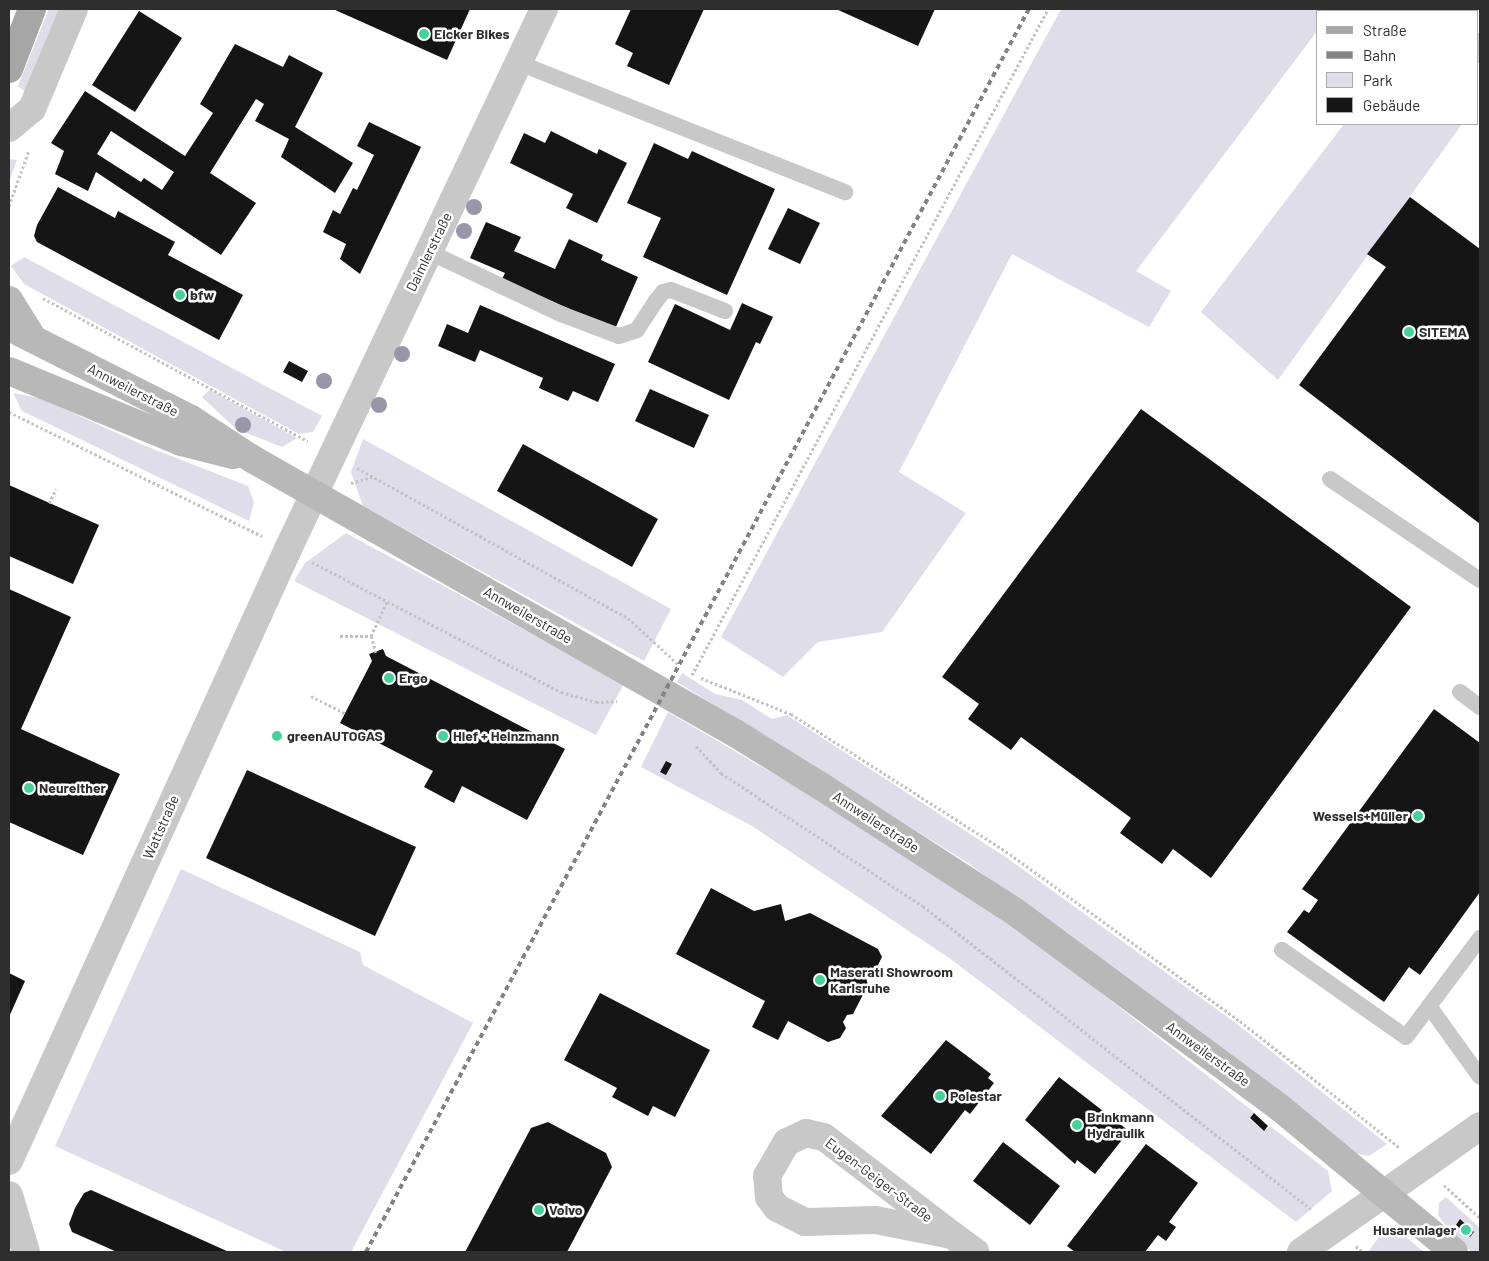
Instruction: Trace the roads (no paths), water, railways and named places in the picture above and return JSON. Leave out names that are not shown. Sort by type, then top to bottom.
[{"type":"main road","points":[[9,69],[32,9]]},
{"type":"street","name":"Daimlerstraße","points":[[314,494],[544,9]]},
{"type":"street","points":[[9,128],[32,109],[71,16]]},
{"type":"street","points":[[9,300],[21,332]]},
{"type":"street","name":"Annweilerstraße","points":[[21,332],[191,419],[254,460],[735,732],[1014,911],[1279,1107],[1386,1192],[1454,1252]]},
{"type":"street","name":"Annweilerstraße","points":[[14,376],[181,442],[254,460]]},
{"type":"street","name":"Wattstraße","points":[[9,1161],[314,494]]},
{"type":"street","points":[[1301,1252],[1386,1192],[1424,1168],[1480,1126]]},
{"type":"street","name":"Eugen-Geiger-Straße","points":[[952,1235],[875,1220],[805,1222],[777,1208],[769,1197],[768,1176],[788,1142],[806,1133],[824,1137],[975,1252]]},
{"type":"street","points":[[9,1195],[26,1252]]},
{"type":"lane","points":[[519,63],[844,192]]},
{"type":"lane","points":[[429,252],[533,302],[602,332],[619,336],[637,330],[663,292],[671,290],[724,311]]},
{"type":"lane","points":[[1330,479],[1480,580]]},
{"type":"lane","points":[[1460,692],[1480,707]]},
{"type":"lane","points":[[1282,950],[1406,1037],[1480,938]]},
{"type":"lane","points":[[1429,1006],[1480,1077]]},
{"type":"railway","points":[[366,1252],[1029,9]]},
{"type":"place","name":"Eicker Bikes","points":[[424,34]]},
{"type":"place","name":"bfw","points":[[180,295]]},
{"type":"place","name":"SITEMA","points":[[1409,332]]},
{"type":"place","name":"Ergo","points":[[389,678]]},
{"type":"place","name":"greenAUTOGAS","points":[[277,736]]},
{"type":"place","name":"Hief + Heinzmann","points":[[443,736]]},
{"type":"place","name":"Neureither","points":[[29,788]]},
{"type":"place","name":"Wessels+Müller","points":[[1418,816]]},
{"type":"place","name":"Maserati Showroom Karlsruhe","points":[[820,980]]},
{"type":"place","name":"Polestar","points":[[940,1096]]},
{"type":"place","name":"Brinkmann Hydraulik","points":[[1077,1125]]},
{"type":"place","name":"Volvo","points":[[539,1210]]},
{"type":"place","name":"Husarenlager","points":[[1466,1230]]}]
